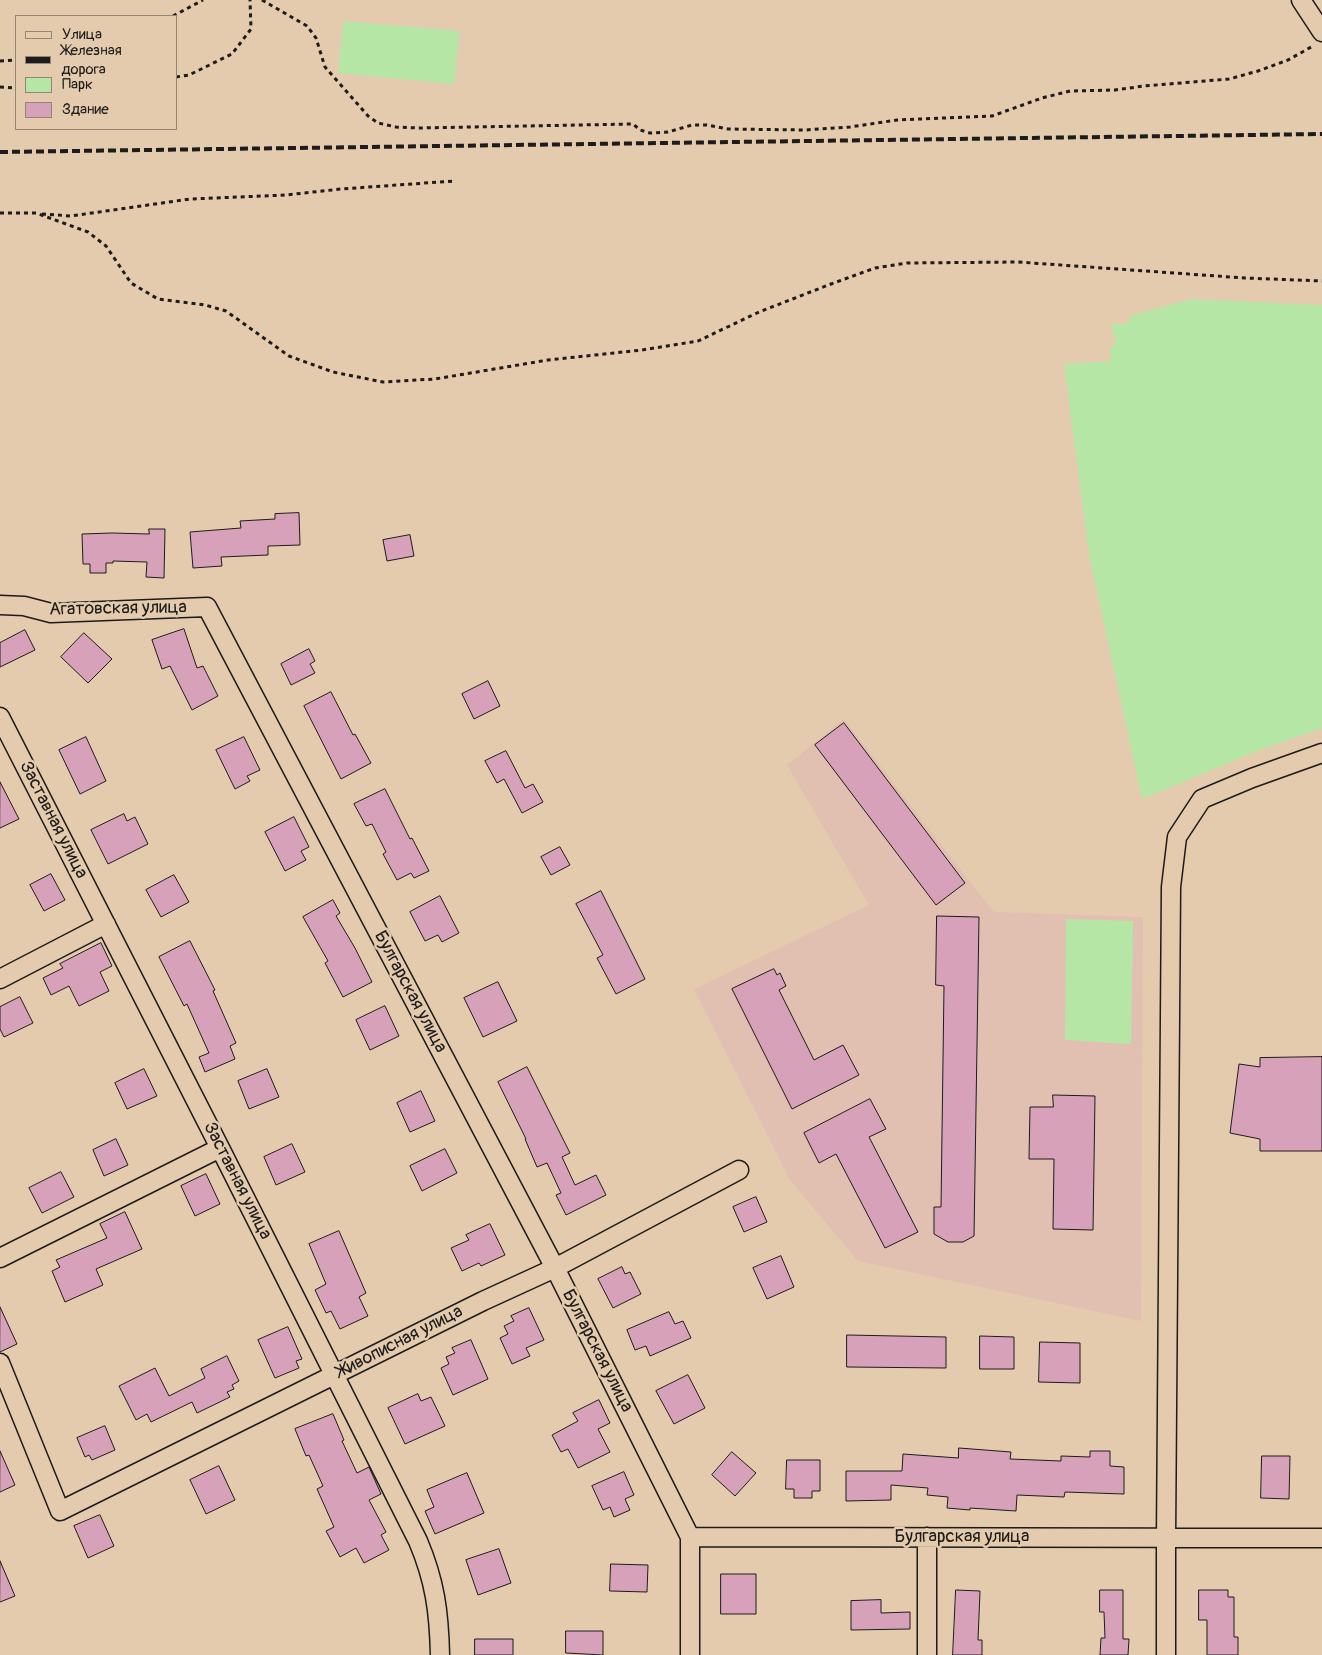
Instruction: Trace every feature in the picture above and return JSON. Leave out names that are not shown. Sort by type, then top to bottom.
[{"type":"street","points":[[1301,0],[1318,38]]},
{"type":"street","name":"Агатовская улица","points":[[0,605],[24,606],[51,612],[207,607]]},
{"type":"street","name":"Булгарская улица","points":[[207,607],[555,1268],[690,1537],[1322,1538]]},
{"type":"street","name":"Заставная улица","points":[[0,717],[418,1541],[429,1568],[436,1599],[440,1655]]},
{"type":"street","points":[[1166,1655],[1171,887],[1177,837],[1202,799],[1252,778],[1322,753]]},
{"type":"street","points":[[0,979],[106,924]]},
{"type":"street","points":[[0,1258],[220,1148]]},
{"type":"street","name":"Живописная улица","points":[[0,1364],[60,1511],[483,1301],[555,1268],[739,1170]]},
{"type":"street","points":[[690,1537],[690,1655]]},
{"type":"street","points":[[927,1537],[927,1655]]},
{"type":"path","points":[[175,15],[203,0]]},
{"type":"path","points":[[178,77],[189,75],[232,54],[251,29],[250,0]]},
{"type":"path","points":[[262,0],[307,26],[316,38],[325,67],[357,104],[378,123],[396,127],[418,128],[633,124],[640,130],[650,132],[668,132],[692,125],[707,125],[728,129],[805,130],[850,127],[897,120],[992,116],[1042,98],[1070,91],[1115,90],[1180,82],[1229,79],[1288,60],[1318,38]]},
{"type":"path","points":[[0,61],[15,60]]},
{"type":"path","points":[[0,87],[15,88]]},
{"type":"path","points":[[0,213],[36,213],[71,216],[190,199],[277,195],[454,182]]},
{"type":"path","points":[[36,213],[88,232],[106,246],[131,283],[158,299],[205,305],[226,311],[289,356],[333,372],[383,382],[434,379],[548,360],[642,350],[698,341],[759,312],[831,284],[875,268],[907,263],[1018,262],[1322,281]]},
{"type":"shaded area","points":[[844,719],[994,912],[1143,917],[1141,1321],[858,1261],[790,1180],[694,989],[869,905],[787,765]]},
{"type":"green space","points":[[343,21],[460,31],[454,84],[338,73]]},
{"type":"green space","points":[[1192,299],[1322,305],[1322,728],[1257,751],[1142,799],[1089,555],[1064,364],[1111,361],[1110,350],[1116,341],[1111,324],[1126,324],[1132,315]]},
{"type":"green space","points":[[1066,919],[1133,921],[1131,1044],[1065,1040]]},
{"type":"building","points":[[299,513],[300,545],[268,546],[268,555],[221,557],[222,566],[193,568],[190,532],[241,528],[240,521],[275,519],[275,514]]},
{"type":"building","points":[[149,529],[165,529],[164,578],[146,577],[147,562],[113,561],[113,563],[106,563],[106,573],[90,573],[90,564],[83,564],[82,534],[149,534]]},
{"type":"building","points":[[410,535],[414,556],[387,561],[383,540]]},
{"type":"building","points":[[184,629],[197,668],[203,666],[218,696],[192,710],[170,666],[162,669],[152,640]]},
{"type":"building","points":[[25,630],[35,650],[0,667],[0,643]]},
{"type":"building","points":[[84,633],[112,659],[88,683],[61,657]]},
{"type":"building","points":[[309,649],[315,661],[310,664],[315,673],[291,685],[281,664]]},
{"type":"building","points":[[488,681],[500,706],[474,719],[462,694]]},
{"type":"building","points":[[331,692],[353,735],[355,734],[371,763],[341,779],[304,706]]},
{"type":"building","points":[[844,723],[965,883],[936,905],[815,745]]},
{"type":"building","points":[[86,737],[106,781],[80,794],[59,750]]},
{"type":"building","points":[[244,737],[260,770],[247,776],[250,781],[235,789],[216,750]]},
{"type":"building","points":[[506,751],[525,788],[533,784],[543,802],[522,813],[504,779],[497,783],[485,761]]},
{"type":"building","points":[[0,782],[19,819],[0,828]]},
{"type":"building","points":[[385,789],[410,839],[412,838],[429,871],[414,878],[411,873],[397,880],[383,854],[386,852],[372,824],[366,826],[354,804]]},
{"type":"building","points":[[124,814],[127,821],[135,817],[148,844],[108,864],[91,830]]},
{"type":"building","points":[[294,817],[309,847],[301,851],[306,860],[285,871],[265,832]]},
{"type":"building","points":[[560,847],[570,865],[551,875],[541,857]]},
{"type":"building","points":[[51,874],[65,900],[44,911],[30,885]]},
{"type":"building","points":[[174,875],[189,902],[161,917],[146,890]]},
{"type":"building","points":[[601,891],[645,979],[616,994],[597,958],[603,955],[576,904]]},
{"type":"building","points":[[440,896],[459,933],[442,942],[438,935],[425,941],[410,912]]},
{"type":"building","points":[[333,900],[340,913],[336,916],[372,982],[343,997],[325,963],[328,961],[303,917]]},
{"type":"building","points":[[937,916],[979,917],[974,1236],[963,1242],[948,1242],[934,1234],[934,1207],[941,1207],[944,986],[936,985]]},
{"type":"building","points":[[190,941],[215,990],[213,991],[236,1043],[230,1046],[235,1059],[205,1072],[199,1057],[209,1053],[187,1004],[184,1006],[159,957]]},
{"type":"building","points":[[101,943],[112,966],[100,972],[109,991],[79,1006],[69,986],[51,995],[43,978],[63,968],[60,964]]},
{"type":"building","points":[[774,969],[777,975],[780,973],[786,986],[779,990],[814,1060],[843,1045],[859,1075],[792,1109],[732,989]]},
{"type":"building","points":[[498,982],[517,1021],[483,1037],[464,998]]},
{"type":"building","points":[[20,997],[33,1023],[4,1037],[0,1029],[0,1007]]},
{"type":"building","points":[[385,1006],[399,1036],[370,1050],[356,1020]]},
{"type":"building","points":[[1322,1057],[1322,1151],[1260,1151],[1260,1139],[1230,1133],[1239,1064],[1260,1067],[1260,1058]]},
{"type":"building","points":[[527,1067],[570,1153],[562,1157],[575,1185],[596,1175],[606,1195],[566,1215],[556,1195],[561,1193],[547,1163],[537,1167],[526,1139],[498,1082]]},
{"type":"building","points":[[144,1069],[157,1096],[127,1109],[115,1083]]},
{"type":"building","points":[[267,1069],[279,1097],[249,1109],[238,1081]]},
{"type":"building","points":[[421,1091],[435,1121],[410,1132],[397,1103]]},
{"type":"building","points":[[1053,1095],[1095,1096],[1093,1230],[1053,1229],[1054,1159],[1029,1159],[1030,1107],[1053,1107]]},
{"type":"building","points":[[870,1099],[886,1129],[869,1137],[918,1232],[885,1248],[836,1154],[819,1163],[804,1133]]},
{"type":"building","points":[[116,1139],[128,1165],[104,1176],[93,1150]]},
{"type":"building","points":[[292,1144],[305,1172],[276,1185],[264,1157]]},
{"type":"building","points":[[445,1149],[457,1173],[422,1191],[410,1166]]},
{"type":"building","points":[[61,1172],[74,1197],[42,1213],[29,1188]]},
{"type":"building","points":[[206,1174],[220,1204],[195,1216],[181,1186]]},
{"type":"building","points":[[756,1197],[767,1222],[744,1232],[733,1207]]},
{"type":"building","points":[[125,1212],[142,1249],[96,1269],[103,1285],[65,1302],[52,1271],[60,1267],[56,1260],[107,1238],[100,1224]]},
{"type":"building","points":[[490,1224],[505,1255],[481,1266],[479,1263],[462,1271],[451,1248],[469,1240],[466,1235]]},
{"type":"building","points":[[339,1231],[366,1293],[359,1297],[368,1316],[340,1329],[331,1311],[326,1313],[315,1290],[326,1284],[309,1244]]},
{"type":"building","points":[[781,1256],[794,1287],[767,1299],[753,1268]]},
{"type":"building","points":[[622,1267],[625,1274],[630,1272],[641,1294],[613,1308],[598,1279]]},
{"type":"building","points":[[0,1307],[17,1344],[0,1352]]},
{"type":"building","points":[[529,1308],[544,1340],[526,1348],[530,1356],[512,1364],[500,1338],[508,1334],[504,1326],[514,1321],[511,1316]]},
{"type":"building","points":[[669,1312],[675,1324],[683,1321],[691,1338],[650,1356],[646,1346],[635,1350],[627,1330]]},
{"type":"building","points":[[288,1327],[302,1359],[296,1361],[299,1368],[275,1378],[258,1340]]},
{"type":"building","points":[[847,1335],[946,1337],[946,1368],[847,1367]]},
{"type":"building","points":[[980,1336],[1014,1337],[1014,1369],[980,1369]]},
{"type":"building","points":[[471,1340],[488,1379],[453,1395],[441,1368],[449,1364],[446,1357],[455,1353],[452,1348]]},
{"type":"building","points":[[1040,1342],[1080,1343],[1080,1383],[1039,1382]]},
{"type":"building","points":[[227,1356],[239,1381],[232,1385],[234,1389],[227,1392],[230,1397],[197,1413],[192,1402],[151,1422],[147,1414],[136,1420],[119,1386],[155,1368],[169,1396],[205,1378],[201,1369]]},
{"type":"building","points":[[688,1375],[705,1408],[674,1424],[656,1391]]},
{"type":"building","points":[[418,1394],[421,1401],[431,1397],[445,1426],[405,1444],[388,1408]]},
{"type":"building","points":[[599,1400],[610,1423],[598,1429],[610,1452],[578,1468],[568,1449],[561,1452],[552,1435],[578,1421],[573,1413]]},
{"type":"building","points":[[333,1414],[344,1440],[342,1441],[357,1473],[369,1467],[381,1494],[369,1500],[386,1532],[381,1535],[389,1550],[364,1563],[356,1548],[340,1557],[326,1531],[334,1527],[317,1489],[323,1486],[309,1455],[306,1456],[295,1429]]},
{"type":"building","points":[[105,1426],[115,1450],[92,1460],[89,1455],[85,1457],[77,1438]]},
{"type":"building","points":[[959,1448],[1011,1452],[1010,1459],[1061,1461],[1061,1456],[1090,1457],[1090,1451],[1110,1451],[1110,1466],[1124,1467],[1124,1494],[1065,1492],[1064,1497],[1017,1495],[1016,1511],[970,1508],[970,1510],[947,1508],[948,1497],[927,1495],[928,1488],[891,1485],[891,1500],[846,1501],[846,1471],[902,1471],[903,1454],[958,1458]]},
{"type":"building","points":[[0,1451],[15,1485],[0,1492]]},
{"type":"building","points":[[732,1452],[756,1473],[735,1496],[712,1475]]},
{"type":"building","points":[[1262,1456],[1290,1456],[1289,1499],[1261,1498]]},
{"type":"building","points":[[787,1460],[820,1460],[820,1491],[812,1491],[812,1498],[794,1498],[794,1489],[786,1489]]},
{"type":"building","points":[[219,1466],[235,1500],[206,1514],[190,1480]]},
{"type":"building","points":[[624,1472],[634,1495],[625,1499],[630,1510],[614,1517],[610,1507],[603,1510],[592,1486]]},
{"type":"building","points":[[467,1473],[484,1513],[435,1534],[425,1511],[434,1507],[427,1490]]},
{"type":"building","points":[[100,1515],[114,1546],[88,1558],[74,1526]]},
{"type":"building","points":[[499,1549],[511,1583],[478,1595],[466,1560]]},
{"type":"building","points":[[0,1561],[15,1596],[0,1602]]},
{"type":"building","points":[[611,1564],[648,1565],[647,1592],[610,1591]]},
{"type":"building","points":[[721,1574],[756,1574],[756,1614],[721,1614]]},
{"type":"building","points":[[956,1590],[980,1591],[978,1640],[982,1640],[982,1655],[953,1655]]},
{"type":"building","points":[[1100,1590],[1123,1590],[1123,1639],[1129,1639],[1128,1655],[1100,1655],[1101,1638],[1105,1638],[1104,1612],[1100,1612]]},
{"type":"building","points":[[1199,1590],[1228,1590],[1228,1597],[1234,1597],[1234,1637],[1238,1637],[1238,1655],[1207,1655],[1207,1620],[1199,1620]]},
{"type":"building","points":[[881,1600],[881,1613],[910,1612],[910,1629],[851,1630],[851,1601]]},
{"type":"building","points":[[566,1631],[603,1631],[603,1655],[566,1653]]},
{"type":"building","points":[[475,1639],[513,1639],[513,1655],[475,1655]]},
{"type":"railway","points":[[0,152],[1322,134]]}]
